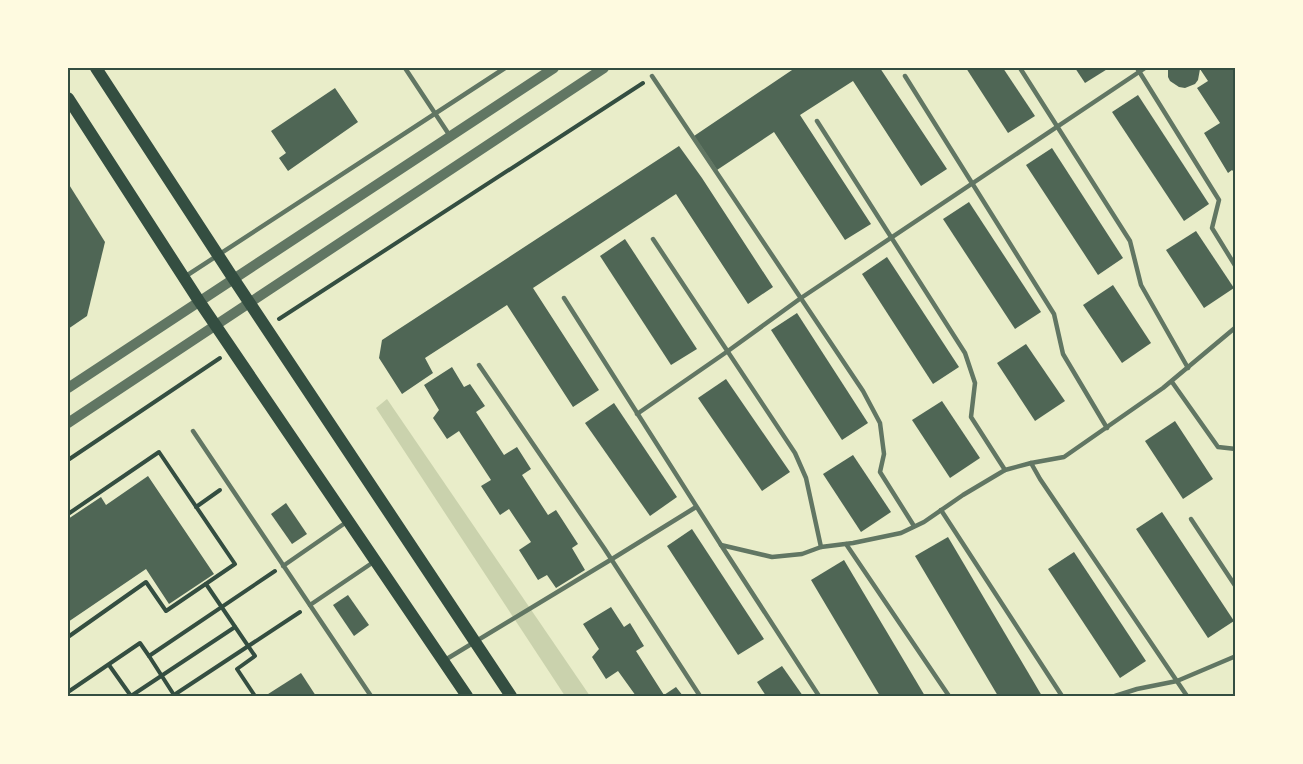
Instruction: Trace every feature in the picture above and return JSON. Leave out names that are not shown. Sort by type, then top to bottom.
[{"type":"main road","points":[[96,68],[510,696]]},
{"type":"main road","points":[[68,99],[198,301],[467,696]]},
{"type":"street","points":[[68,388],[554,68]]},
{"type":"street","points":[[68,423],[604,68]]},
{"type":"lane","points":[[405,68],[450,136]]},
{"type":"lane","points":[[184,278],[505,68]]},
{"type":"lane","points":[[1020,68],[1130,241],[1141,285],[1188,368]]},
{"type":"lane","points":[[637,414],[801,298],[1057,127],[1138,69],[1145,68]]},
{"type":"lane","points":[[1138,69],[1219,200],[1212,228],[1236,267]]},
{"type":"lane","points":[[652,76],[863,391],[880,423],[884,454],[880,472],[914,526]]},
{"type":"lane","points":[[905,76],[1054,314],[1063,354],[1107,428]]},
{"type":"lane","points":[[817,121],[965,353],[975,382],[970,417],[1005,470]]},
{"type":"lane","points":[[653,238],[795,453],[806,478],[820,547]]},
{"type":"lane","points":[[564,298],[819,696]]},
{"type":"lane","points":[[721,545],[772,557],[802,554],[820,547],[901,532],[924,522],[1005,470],[1064,457],[1172,382],[1236,327]]},
{"type":"lane","points":[[479,365],[612,560],[700,696]]},
{"type":"lane","points":[[1172,382],[1218,447],[1236,449]]},
{"type":"lane","points":[[193,431],[371,696]]},
{"type":"lane","points":[[1031,463],[1187,696]]},
{"type":"lane","points":[[443,661],[696,507]]},
{"type":"lane","points":[[941,510],[1062,696]]},
{"type":"lane","points":[[1191,519],[1236,587]]},
{"type":"lane","points":[[284,566],[348,521]]},
{"type":"lane","points":[[846,544],[949,696]]},
{"type":"lane","points":[[310,605],[376,561]]},
{"type":"lane","points":[[1115,696],[1137,688],[1177,681],[1236,656]]},
{"type":"path","points":[[266,328],[652,76]]},
{"type":"path","points":[[68,460],[232,350]]},
{"type":"path","points":[[68,514],[159,452],[235,564],[166,611],[146,582],[68,637]]},
{"type":"path","points":[[196,507],[229,484]]},
{"type":"path","points":[[148,656],[284,566]]},
{"type":"path","points":[[206,584],[255,656],[237,669],[255,696]]},
{"type":"path","points":[[68,692],[140,643],[175,696],[310,605]]},
{"type":"path","points":[[109,664],[131,696],[235,627]]},
{"type":"green space","points":[[387,399],[590,696],[565,696],[376,408]]},
{"type":"building","points":[[795,68],[880,68],[947,169],[921,186],[853,81],[800,115],[871,224],[845,240],[774,132],[717,170],[694,136]]},
{"type":"building","points":[[966,68],[1003,68],[1035,116],[1008,133]]},
{"type":"building","points":[[1075,68],[1109,68],[1085,83]]},
{"type":"building","points":[[1168,68],[1236,68],[1236,174],[1232,170],[1228,173],[1204,133],[1220,123],[1197,88],[1208,81],[1200,69],[1195,84],[1185,88],[1179,87],[1170,81]]},
{"type":"building","points":[[335,88],[358,122],[288,171],[279,158],[286,153],[271,131]]},
{"type":"building","points":[[1138,95],[1209,204],[1184,221],[1112,112]]},
{"type":"building","points":[[679,146],[773,287],[748,304],[676,194],[533,288],[599,390],[573,407],[507,305],[425,358],[433,373],[402,394],[379,358],[382,340]]},
{"type":"building","points":[[1052,148],[1123,258],[1098,275],[1026,165]]},
{"type":"building","points":[[68,183],[105,242],[87,316],[68,329]]},
{"type":"building","points":[[969,202],[1041,312],[1015,329],[943,219]]},
{"type":"building","points":[[1196,231],[1234,288],[1204,308],[1166,250]]},
{"type":"building","points":[[625,239],[697,349],[671,365],[600,256]]},
{"type":"building","points":[[887,257],[959,367],[933,384],[862,274]]},
{"type":"building","points":[[1113,285],[1151,343],[1122,363],[1083,305]]},
{"type":"building","points":[[797,313],[868,423],[842,440],[771,330]]},
{"type":"building","points":[[1026,344],[1065,401],[1035,421],[997,363]]},
{"type":"building","points":[[452,367],[464,387],[470,384],[485,406],[476,412],[504,455],[517,447],[531,469],[522,475],[548,515],[556,510],[578,544],[572,548],[585,570],[556,588],[547,575],[538,580],[519,550],[531,542],[509,509],[500,515],[481,486],[491,480],[459,431],[447,439],[433,418],[439,410],[424,385]]},
{"type":"building","points":[[726,379],[790,472],[762,491],[698,398]]},
{"type":"building","points":[[942,401],[980,458],[950,478],[912,420]]},
{"type":"building","points":[[614,403],[677,497],[650,516],[585,423]]},
{"type":"building","points":[[1175,421],[1213,479],[1183,499],[1145,441]]},
{"type":"building","points":[[853,455],[891,512],[861,532],[823,474]]},
{"type":"building","points":[[148,476],[214,574],[169,604],[146,569],[68,622],[68,519],[101,497],[106,505]]},
{"type":"building","points":[[286,503],[307,534],[292,544],[271,514]]},
{"type":"building","points":[[1162,512],[1234,621],[1208,638],[1136,529]]},
{"type":"building","points":[[692,529],[764,639],[738,655],[667,546]]},
{"type":"building","points":[[948,537],[1042,696],[998,696],[915,556]]},
{"type":"building","points":[[1074,552],[1146,661],[1120,678],[1048,569]]},
{"type":"building","points":[[844,560],[925,696],[880,696],[811,580]]},
{"type":"building","points":[[348,595],[369,625],[354,636],[333,605]]},
{"type":"building","points":[[611,607],[624,627],[630,623],[644,646],[636,651],[664,695],[676,687],[683,696],[636,696],[618,671],[606,679],[592,657],[599,649],[583,624]]},
{"type":"building","points":[[782,666],[803,696],[766,696],[757,682]]},
{"type":"building","points":[[301,673],[316,696],[265,696]]}]
